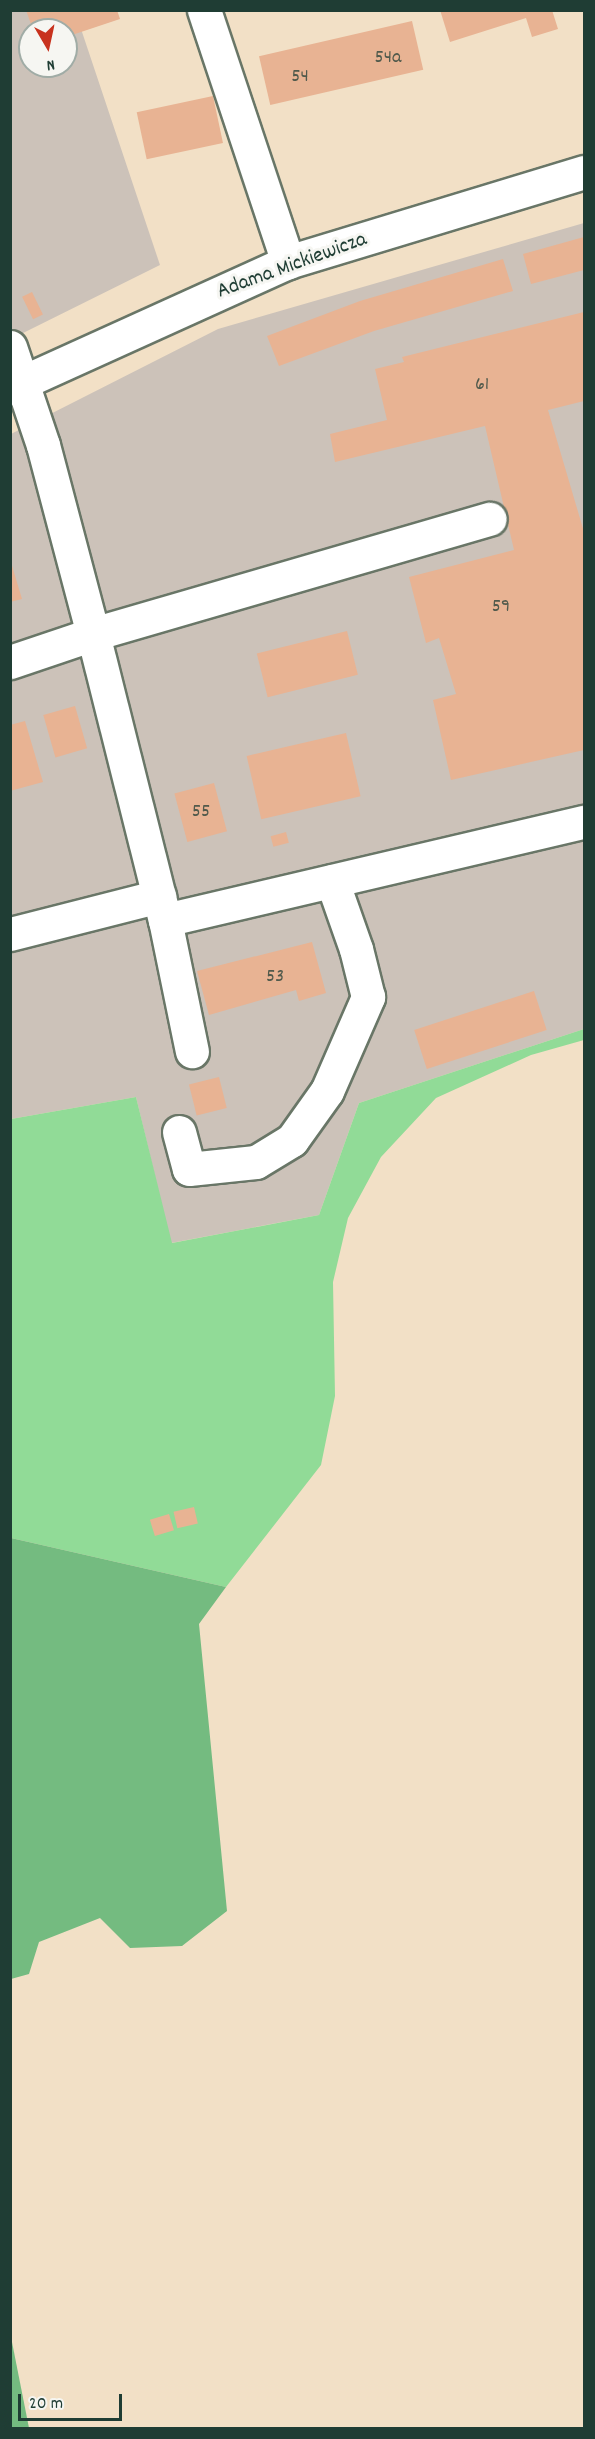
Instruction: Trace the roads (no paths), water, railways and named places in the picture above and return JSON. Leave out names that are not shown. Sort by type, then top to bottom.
[{"type":"street","points":[[204,10],[288,262]]},
{"type":"street","name":"Adama Mickiewicza","points":[[16,385],[288,262],[585,172]]},
{"type":"street","points":[[10,347],[16,385],[43,446],[93,634],[162,908],[192,1051]]},
{"type":"street","points":[[10,662],[93,634],[490,519]]},
{"type":"street","points":[[10,934],[332,881],[585,822]]},
{"type":"street","points":[[179,1132],[189,1169],[256,1162],[292,1140],[327,1092],[368,997],[356,949],[332,881]]}]
